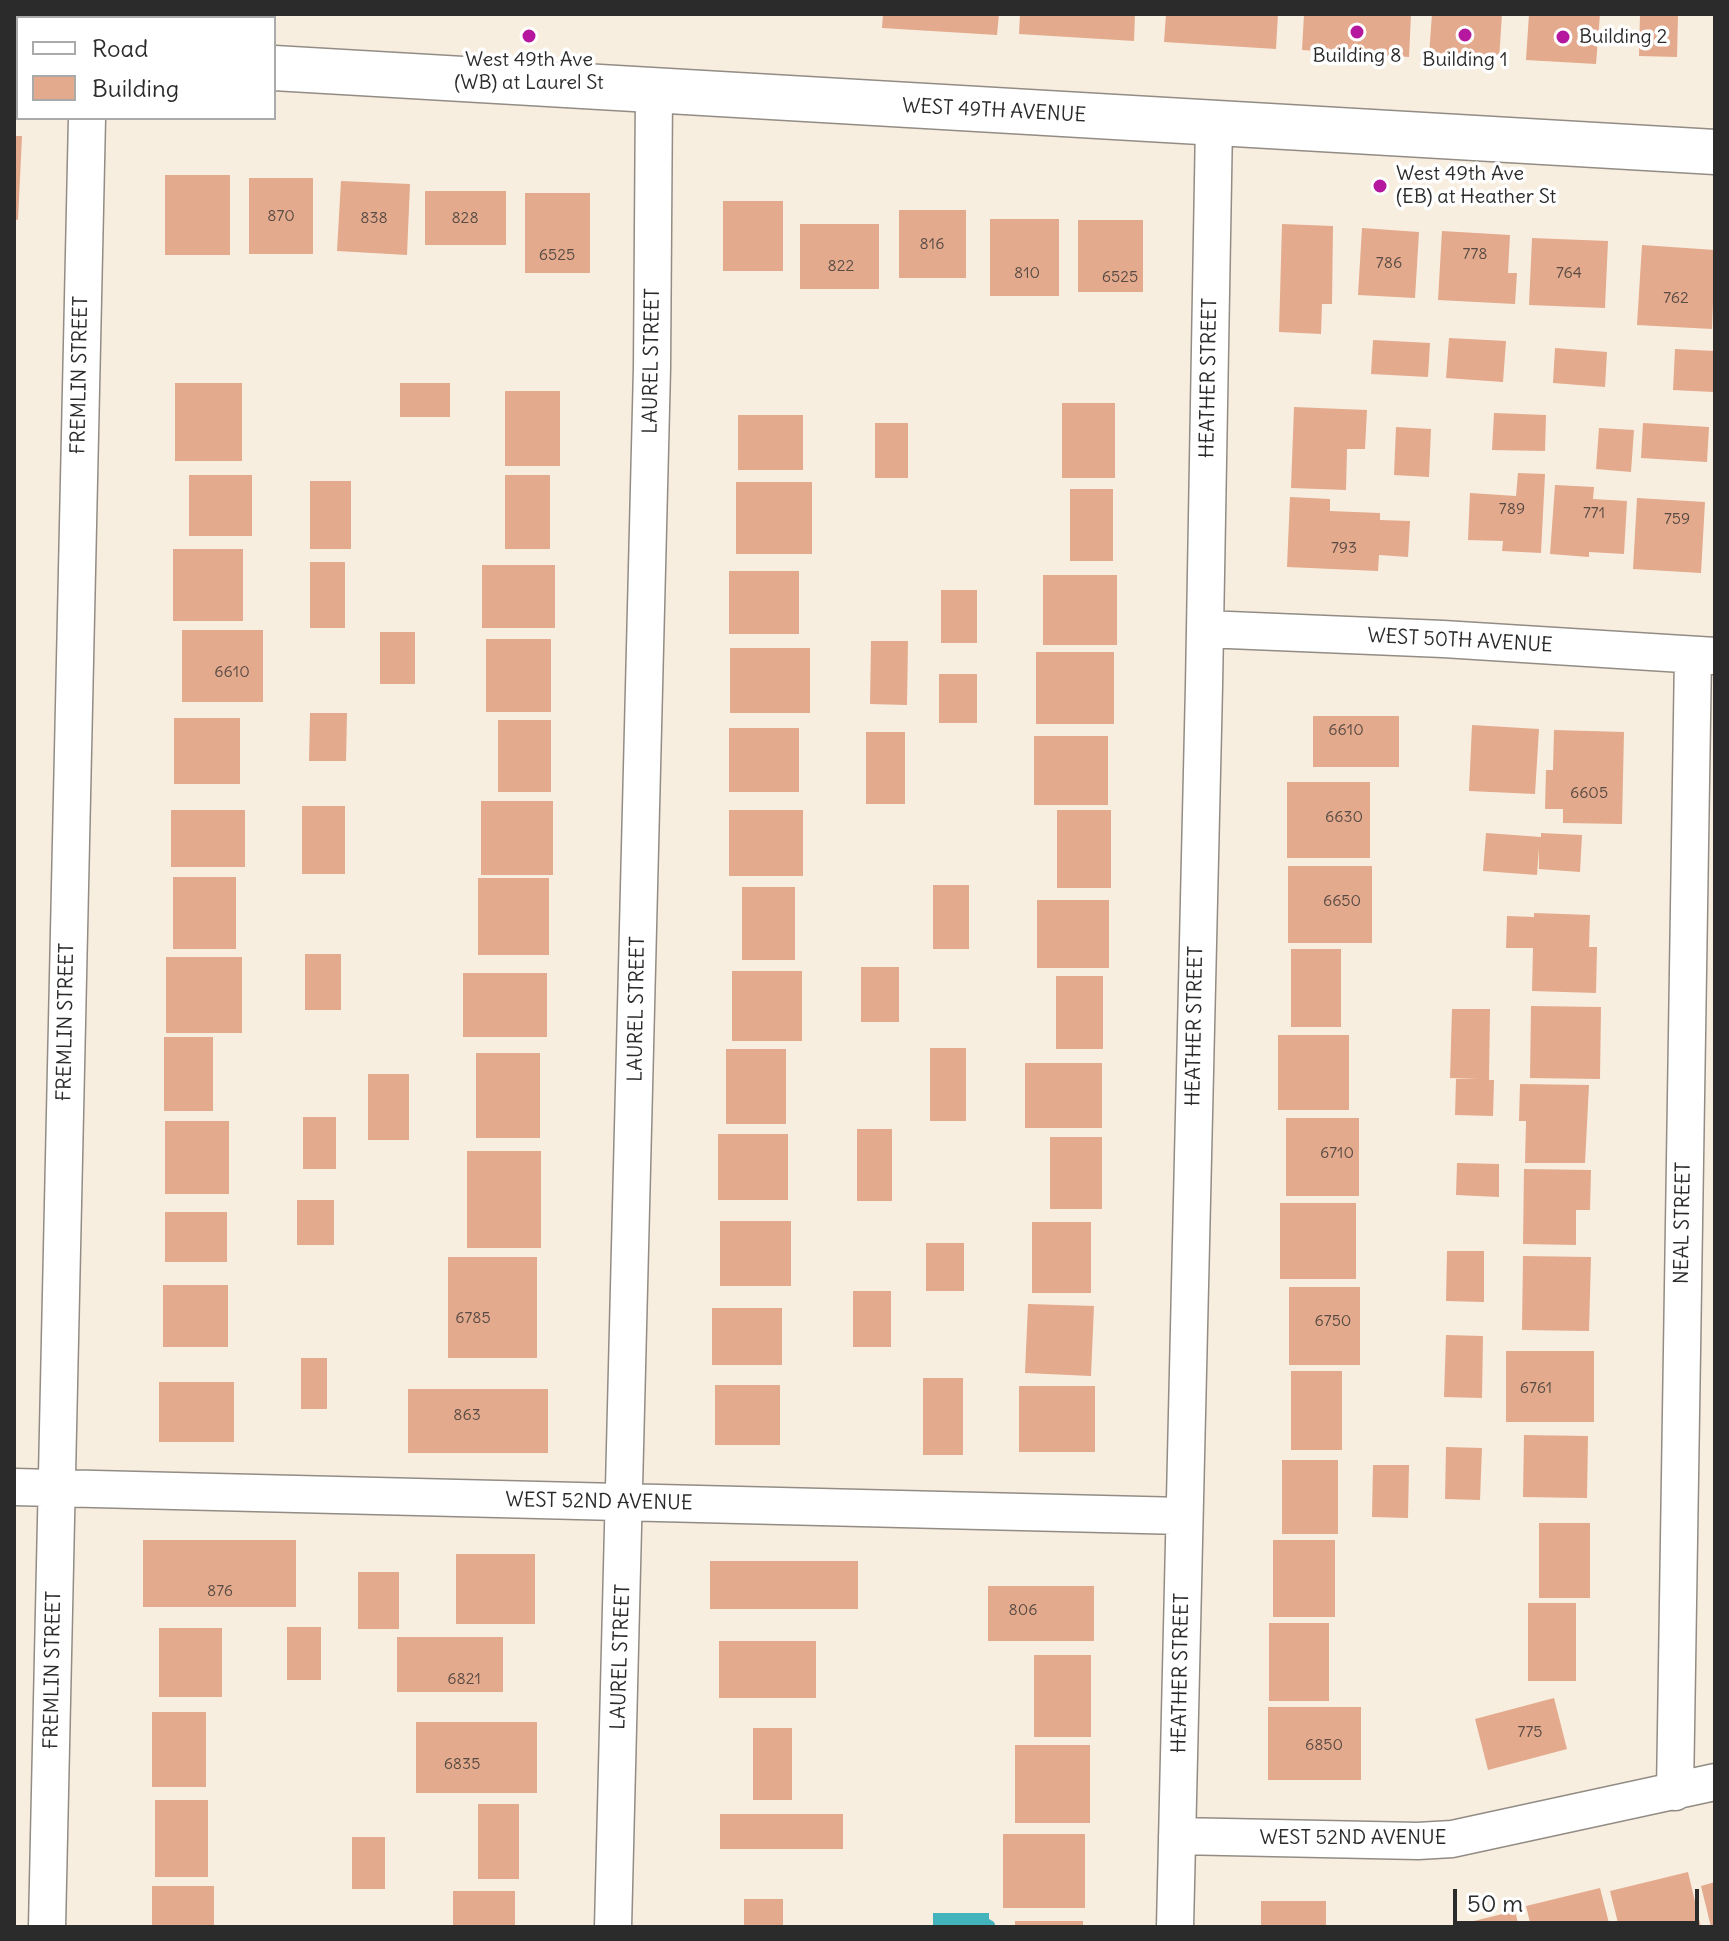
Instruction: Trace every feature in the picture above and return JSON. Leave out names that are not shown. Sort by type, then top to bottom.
[{"type":"street","name":"WEST 49TH AVENUE","points":[[276,68],[1715,152]]},
{"type":"street","name":"LAUREL STREET","points":[[613,1927],[652,368],[654,91]]},
{"type":"street","name":"FREMLIN STREET","points":[[47,1927],[87,120]]},
{"type":"street","name":"HEATHER STREET","points":[[1175,1927],[1214,124]]},
{"type":"street","name":"WEST 50TH AVENUE","points":[[1205,629],[1428,638],[1704,655]]},
{"type":"street","name":"NEAL STREET","points":[[1675,1792],[1704,655]]},
{"type":"street","name":"WEST 52ND AVENUE","points":[[14,1487],[1183,1516]]},
{"type":"street","name":"WEST 52ND AVENUE","points":[[1177,1836],[1452,1839],[1715,1782]]},
{"type":"water","points":[[933,1913],[989,1913],[989,1919],[996,1927],[933,1927]]},
{"type":"building","points":[[883,14],[999,14],[997,35],[882,28]]},
{"type":"building","points":[[1020,14],[1135,14],[1134,41],[1019,34]]},
{"type":"building","points":[[1166,14],[1278,14],[1276,49],[1164,42]]},
{"type":"building","name":"Building 8","points":[[1304,14],[1411,14],[1409,57],[1302,50]]},
{"type":"building","name":"Building 1","points":[[1432,14],[1502,14],[1499,60],[1429,55]]},
{"type":"building","name":"Building 2","points":[[1529,14],[1600,14],[1596,64],[1526,60]]},
{"type":"building","points":[[1640,14],[1678,14],[1677,57],[1639,56]]},
{"type":"building","points":[[14,136],[22,136],[18,220],[14,219]]},
{"type":"building","points":[[165,175],[230,175],[230,255],[165,255]]},
{"type":"building","points":[[249,178],[313,178],[313,254],[249,254]]},
{"type":"building","points":[[341,181],[410,184],[407,255],[337,251]]},
{"type":"building","points":[[425,191],[506,191],[506,245],[425,245]]},
{"type":"building","points":[[525,193],[590,193],[590,273],[525,273]]},
{"type":"building","points":[[723,201],[783,201],[783,271],[723,271]]},
{"type":"building","points":[[899,210],[966,210],[966,278],[899,278]]},
{"type":"building","points":[[990,219],[1059,219],[1059,296],[990,296]]},
{"type":"building","points":[[1078,220],[1143,220],[1143,292],[1078,292]]},
{"type":"building","points":[[800,224],[879,224],[879,289],[800,289]]},
{"type":"building","points":[[1282,224],[1333,226],[1332,304],[1322,304],[1321,334],[1279,332]]},
{"type":"building","points":[[1362,228],[1419,232],[1415,298],[1358,295]]},
{"type":"building","points":[[1442,231],[1510,235],[1508,273],[1517,273],[1515,304],[1438,300]]},
{"type":"building","points":[[1532,238],[1608,241],[1605,308],[1529,305]]},
{"type":"building","points":[[1642,245],[1715,250],[1712,329],[1637,325]]},
{"type":"building","points":[[1449,338],[1506,341],[1503,382],[1446,378]]},
{"type":"building","points":[[1373,340],[1430,343],[1428,377],[1371,374]]},
{"type":"building","points":[[1555,348],[1607,352],[1605,387],[1553,383]]},
{"type":"building","points":[[1675,349],[1715,351],[1713,392],[1673,390]]},
{"type":"building","points":[[175,383],[242,383],[242,461],[175,461]]},
{"type":"building","points":[[400,383],[450,383],[450,417],[400,417]]},
{"type":"building","points":[[505,391],[560,391],[560,466],[505,466]]},
{"type":"building","points":[[1062,403],[1115,403],[1115,478],[1062,478]]},
{"type":"building","points":[[1294,407],[1367,410],[1365,449],[1347,449],[1346,490],[1291,488]]},
{"type":"building","points":[[1494,413],[1546,415],[1545,451],[1492,450]]},
{"type":"building","points":[[738,415],[803,415],[803,470],[738,470]]},
{"type":"building","points":[[875,423],[908,423],[908,478],[875,478]]},
{"type":"building","points":[[1643,423],[1709,427],[1707,462],[1641,458]]},
{"type":"building","points":[[1396,427],[1431,429],[1429,477],[1394,475]]},
{"type":"building","points":[[1599,428],[1634,430],[1631,472],[1596,469]]},
{"type":"building","points":[[1518,473],[1545,474],[1541,553],[1502,551],[1503,541],[1468,540],[1470,493],[1516,496]]},
{"type":"building","points":[[189,475],[252,475],[252,536],[189,536]]},
{"type":"building","points":[[505,475],[550,475],[550,549],[505,549]]},
{"type":"building","points":[[310,481],[351,481],[351,549],[310,549]]},
{"type":"building","points":[[736,482],[812,482],[812,554],[736,554]]},
{"type":"building","points":[[1555,485],[1594,487],[1593,499],[1627,501],[1624,554],[1589,552],[1589,557],[1550,554]]},
{"type":"building","points":[[1070,489],[1113,489],[1113,561],[1070,561]]},
{"type":"building","points":[[1290,497],[1330,499],[1330,511],[1380,513],[1380,520],[1410,521],[1408,557],[1379,555],[1378,571],[1287,567]]},
{"type":"building","points":[[1637,498],[1705,502],[1701,573],[1633,569]]},
{"type":"building","points":[[173,549],[243,549],[243,621],[173,621]]},
{"type":"building","points":[[310,562],[345,562],[345,628],[310,628]]},
{"type":"building","points":[[482,565],[555,565],[555,628],[482,628]]},
{"type":"building","points":[[729,571],[799,571],[799,634],[729,634]]},
{"type":"building","points":[[1043,575],[1117,575],[1117,645],[1043,645]]},
{"type":"building","points":[[941,590],[977,590],[977,643],[941,643]]},
{"type":"building","points":[[182,630],[263,630],[263,702],[182,702]]},
{"type":"building","points":[[380,632],[415,632],[415,684],[380,684]]},
{"type":"building","points":[[486,639],[551,639],[551,712],[486,712]]},
{"type":"building","points":[[871,641],[908,641],[907,705],[870,704]]},
{"type":"building","points":[[730,648],[810,648],[810,713],[730,713]]},
{"type":"building","points":[[1036,652],[1114,652],[1114,724],[1036,724]]},
{"type":"building","points":[[939,674],[977,674],[977,723],[939,723]]},
{"type":"building","points":[[310,713],[347,713],[346,761],[309,761]]},
{"type":"building","points":[[1313,716],[1399,716],[1399,767],[1313,767]]},
{"type":"building","points":[[174,718],[240,718],[240,784],[174,784]]},
{"type":"building","points":[[498,720],[551,720],[551,792],[498,792]]},
{"type":"building","points":[[1472,725],[1539,729],[1535,794],[1469,791]]},
{"type":"building","points":[[729,728],[799,728],[799,792],[729,792]]},
{"type":"building","points":[[1554,730],[1624,732],[1622,824],[1563,823],[1563,809],[1545,809],[1546,770],[1553,770]]},
{"type":"building","points":[[866,732],[905,732],[905,804],[866,804]]},
{"type":"building","points":[[1034,736],[1108,736],[1108,805],[1034,805]]},
{"type":"building","points":[[1287,782],[1370,782],[1370,858],[1287,858]]},
{"type":"building","points":[[481,801],[553,801],[553,875],[481,875]]},
{"type":"building","points":[[302,806],[345,806],[345,874],[302,874]]},
{"type":"building","points":[[171,810],[245,810],[245,867],[171,867]]},
{"type":"building","points":[[729,810],[803,810],[803,876],[729,876]]},
{"type":"building","points":[[1057,810],[1111,810],[1111,888],[1057,888]]},
{"type":"building","points":[[1486,833],[1541,837],[1541,833],[1582,835],[1580,872],[1539,869],[1539,848],[1537,875],[1483,871]]},
{"type":"building","points":[[1288,866],[1372,866],[1372,943],[1288,943]]},
{"type":"building","points":[[173,877],[236,877],[236,949],[173,949]]},
{"type":"building","points":[[478,878],[549,878],[549,955],[478,955]]},
{"type":"building","points":[[933,885],[969,885],[969,949],[933,949]]},
{"type":"building","points":[[742,887],[795,887],[795,960],[742,960]]},
{"type":"building","points":[[1037,900],[1109,900],[1109,968],[1037,968]]},
{"type":"building","points":[[1534,913],[1590,915],[1589,947],[1597,947],[1596,993],[1532,991],[1533,948],[1506,948],[1507,916],[1534,917]]},
{"type":"building","points":[[1291,949],[1341,949],[1341,1027],[1291,1027]]},
{"type":"building","points":[[305,954],[341,954],[341,1010],[305,1010]]},
{"type":"building","points":[[166,957],[242,957],[242,1033],[166,1033]]},
{"type":"building","points":[[861,967],[899,967],[899,1022],[861,1022]]},
{"type":"building","points":[[732,971],[802,971],[802,1041],[732,1041]]},
{"type":"building","points":[[463,973],[547,973],[547,1037],[463,1037]]},
{"type":"building","points":[[1056,976],[1103,976],[1103,1049],[1056,1049]]},
{"type":"building","points":[[1531,1006],[1601,1007],[1600,1079],[1530,1078]]},
{"type":"building","points":[[1452,1009],[1490,1009],[1489,1080],[1494,1080],[1493,1116],[1455,1115],[1456,1079],[1478,1079],[1450,1078]]},
{"type":"building","points":[[1278,1035],[1349,1035],[1349,1110],[1278,1110]]},
{"type":"building","points":[[164,1037],[213,1037],[213,1111],[164,1111]]},
{"type":"building","points":[[930,1048],[966,1048],[966,1121],[930,1121]]},
{"type":"building","points":[[726,1049],[786,1049],[786,1124],[726,1124]]},
{"type":"building","points":[[476,1053],[540,1053],[540,1138],[476,1138]]},
{"type":"building","points":[[1025,1063],[1102,1063],[1102,1128],[1025,1128]]},
{"type":"building","points":[[368,1074],[409,1074],[409,1140],[368,1140]]},
{"type":"building","points":[[1520,1084],[1589,1085],[1585,1163],[1525,1163],[1526,1121],[1519,1121]]},
{"type":"building","points":[[303,1117],[336,1117],[336,1169],[303,1169]]},
{"type":"building","points":[[1286,1118],[1359,1118],[1359,1196],[1286,1196]]},
{"type":"building","points":[[165,1121],[229,1121],[229,1194],[165,1194]]},
{"type":"building","points":[[857,1129],[892,1129],[892,1201],[857,1201]]},
{"type":"building","points":[[718,1134],[788,1134],[788,1200],[718,1200]]},
{"type":"building","points":[[1050,1137],[1102,1137],[1102,1209],[1050,1209]]},
{"type":"building","points":[[467,1151],[541,1151],[541,1248],[467,1248]]},
{"type":"building","points":[[1457,1163],[1499,1164],[1499,1197],[1456,1195]]},
{"type":"building","points":[[1524,1169],[1591,1170],[1590,1210],[1576,1210],[1576,1245],[1523,1244]]},
{"type":"building","points":[[297,1200],[334,1200],[334,1245],[297,1245]]},
{"type":"building","points":[[1280,1203],[1356,1203],[1356,1279],[1280,1279]]},
{"type":"building","points":[[165,1212],[227,1212],[227,1262],[165,1262]]},
{"type":"building","points":[[720,1221],[791,1221],[791,1286],[720,1286]]},
{"type":"building","points":[[1032,1222],[1091,1222],[1091,1293],[1032,1293]]},
{"type":"building","points":[[926,1243],[964,1243],[964,1291],[926,1291]]},
{"type":"building","points":[[1447,1251],[1484,1251],[1484,1302],[1446,1301]]},
{"type":"building","points":[[1523,1256],[1591,1257],[1589,1331],[1522,1330]]},
{"type":"building","points":[[448,1257],[537,1257],[537,1358],[448,1358]]},
{"type":"building","points":[[163,1285],[228,1285],[228,1347],[163,1347]]},
{"type":"building","points":[[1289,1287],[1360,1287],[1360,1365],[1289,1365]]},
{"type":"building","points":[[853,1291],[891,1291],[891,1347],[853,1347]]},
{"type":"building","points":[[1028,1304],[1094,1306],[1091,1376],[1025,1373]]},
{"type":"building","points":[[712,1308],[782,1308],[782,1365],[712,1365]]},
{"type":"building","points":[[1446,1335],[1483,1336],[1482,1398],[1444,1397]]},
{"type":"building","points":[[1506,1351],[1594,1351],[1594,1422],[1506,1422]]},
{"type":"building","points":[[301,1358],[327,1358],[327,1409],[301,1409]]},
{"type":"building","points":[[1291,1371],[1342,1371],[1342,1450],[1291,1450]]},
{"type":"building","points":[[923,1378],[963,1378],[963,1455],[923,1455]]},
{"type":"building","points":[[159,1382],[234,1382],[234,1442],[159,1442]]},
{"type":"building","points":[[715,1385],[780,1385],[780,1445],[715,1445]]},
{"type":"building","points":[[1019,1386],[1095,1386],[1095,1452],[1019,1452]]},
{"type":"building","points":[[408,1389],[548,1389],[548,1453],[408,1453]]},
{"type":"building","points":[[1524,1435],[1588,1436],[1587,1498],[1523,1497]]},
{"type":"building","points":[[1446,1447],[1482,1448],[1480,1500],[1445,1499]]},
{"type":"building","points":[[1282,1460],[1338,1460],[1338,1534],[1282,1534]]},
{"type":"building","points":[[1373,1465],[1409,1465],[1408,1518],[1372,1517]]},
{"type":"building","points":[[1539,1523],[1590,1523],[1590,1598],[1539,1598]]},
{"type":"building","points":[[143,1540],[296,1540],[296,1607],[143,1607]]},
{"type":"building","points":[[1273,1540],[1335,1540],[1335,1617],[1273,1617]]},
{"type":"building","points":[[456,1554],[535,1554],[535,1624],[456,1624]]},
{"type":"building","points":[[710,1561],[858,1561],[858,1609],[710,1609]]},
{"type":"building","points":[[358,1572],[399,1572],[399,1629],[358,1629]]},
{"type":"building","points":[[988,1586],[1094,1586],[1094,1641],[988,1641]]},
{"type":"building","points":[[1528,1603],[1576,1603],[1576,1681],[1528,1681]]},
{"type":"building","points":[[1269,1623],[1329,1623],[1329,1701],[1269,1701]]},
{"type":"building","points":[[287,1627],[321,1627],[321,1680],[287,1680]]},
{"type":"building","points":[[159,1628],[222,1628],[222,1697],[159,1697]]},
{"type":"building","points":[[397,1637],[503,1637],[503,1692],[397,1692]]},
{"type":"building","points":[[719,1641],[816,1641],[816,1698],[719,1698]]},
{"type":"building","points":[[1034,1655],[1091,1655],[1091,1737],[1034,1737]]},
{"type":"building","points":[[1554,1698],[1567,1749],[1488,1770],[1475,1719]]},
{"type":"building","points":[[1268,1707],[1361,1707],[1361,1780],[1268,1780]]},
{"type":"building","points":[[152,1712],[206,1712],[206,1787],[152,1787]]},
{"type":"building","points":[[416,1722],[537,1722],[537,1793],[416,1793]]},
{"type":"building","points":[[753,1728],[792,1728],[792,1800],[753,1800]]},
{"type":"building","points":[[1015,1745],[1090,1745],[1090,1823],[1015,1823]]},
{"type":"building","points":[[155,1800],[208,1800],[208,1877],[155,1877]]},
{"type":"building","points":[[478,1804],[519,1804],[519,1879],[478,1879]]},
{"type":"building","points":[[720,1814],[843,1814],[843,1849],[720,1849]]},
{"type":"building","points":[[1003,1834],[1085,1834],[1085,1908],[1003,1908]]},
{"type":"building","points":[[352,1837],[385,1837],[385,1889],[352,1889]]},
{"type":"building","points":[[1688,1872],[1701,1927],[1619,1927],[1610,1891]]},
{"type":"building","points":[[1715,1882],[1715,1927],[1711,1927],[1701,1886]]},
{"type":"building","points":[[152,1886],[214,1886],[214,1927],[152,1927]]},
{"type":"building","points":[[1600,1888],[1610,1927],[1531,1927],[1526,1906]]},
{"type":"building","points":[[453,1891],[515,1891],[515,1927],[453,1927]]},
{"type":"building","points":[[744,1899],[783,1899],[783,1927],[744,1927]]},
{"type":"building","points":[[1261,1901],[1326,1901],[1326,1927],[1261,1927]]},
{"type":"building","points":[[1515,1911],[1519,1927],[1453,1927],[1453,1926]]},
{"type":"building","points":[[1015,1921],[1083,1921],[1083,1927],[1015,1927]]},
{"type":"place","name":"Building 8","points":[[1357,32]]},
{"type":"place","name":"Building 1","points":[[1465,35]]},
{"type":"place","name":"West 49th Ave (WB) at Laurel St","points":[[529,36]]},
{"type":"place","name":"Building 2","points":[[1563,37]]},
{"type":"place","name":"West 49th Ave (EB) at Heather St","points":[[1380,186]]}]
